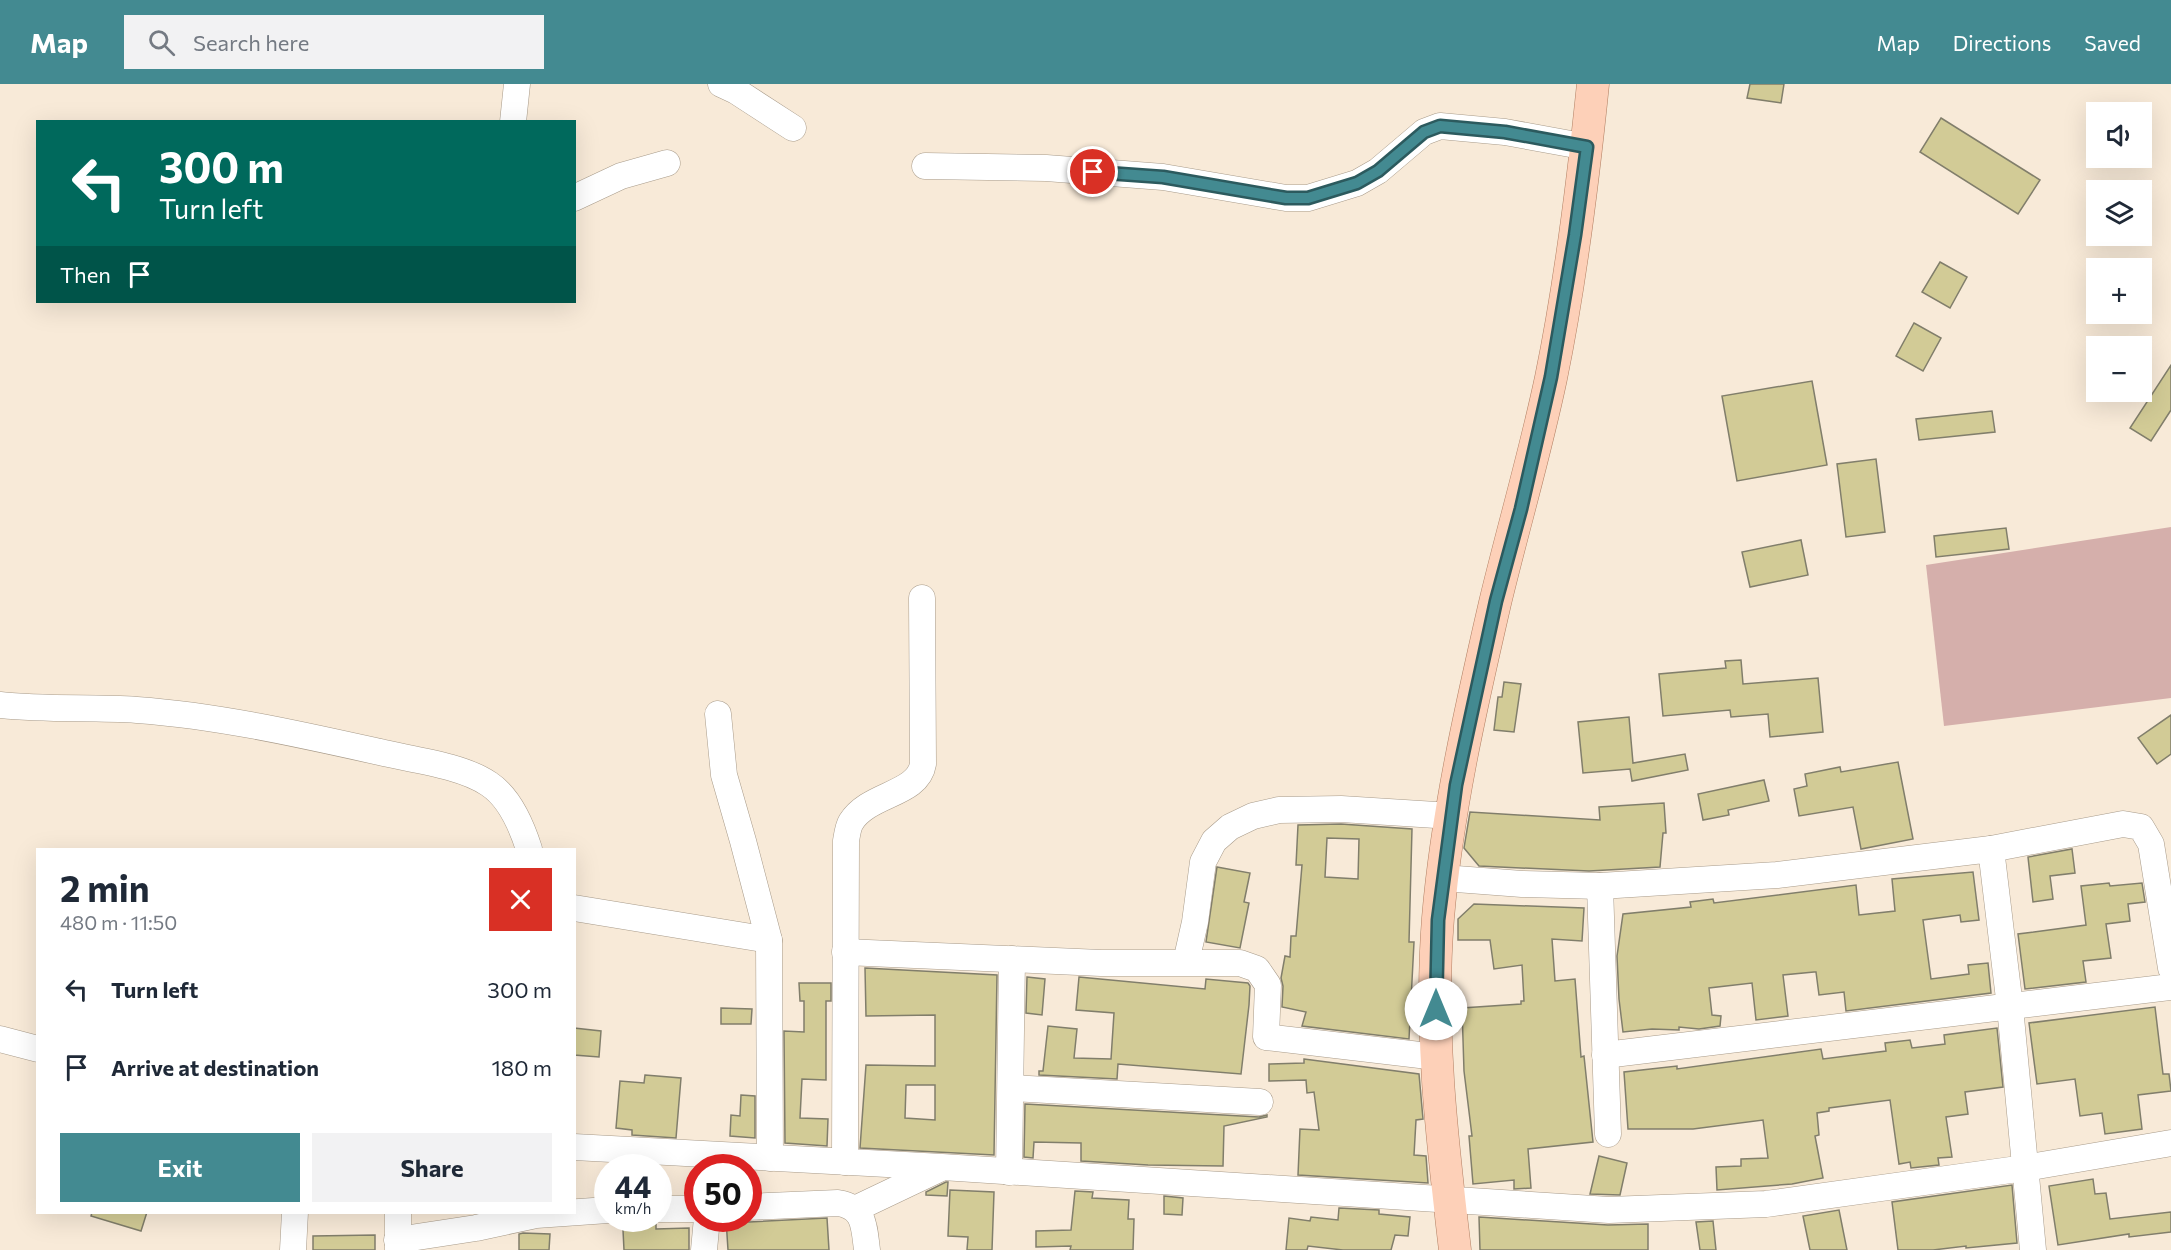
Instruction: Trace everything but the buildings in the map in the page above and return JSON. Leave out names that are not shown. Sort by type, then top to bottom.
[{"type":"main road","points":[[1455,1250],[1437,1057],[1435,985],[1438,920],[1456,785],[1496,601],[1521,509],[1551,377],[1575,235],[1593,84]]},
{"type":"street","points":[[513,120],[517,84]]},
{"type":"street","points":[[721,84],[736,91],[793,128]]},
{"type":"street","points":[[925,166],[1046,168],[1152,176],[1286,198],[1308,198],[1357,183],[1378,171],[1424,132],[1440,126],[1505,132],[1587,147]]},
{"type":"street","points":[[576,197],[621,176],[667,163]]},
{"type":"street","points":[[845,1162],[846,841],[850,824],[862,808],[910,785],[922,773],[922,598]]},
{"type":"street","points":[[0,705],[51,709],[138,710],[174,714],[237,723],[441,765],[480,778],[491,785],[510,809],[529,848]]},
{"type":"street","points":[[718,714],[724,775],[769,940],[770,1158]]},
{"type":"street","points":[[1186,962],[1195,922],[1203,862],[1214,841],[1230,827],[1252,816],[1279,810],[1341,809],[1452,816]]},
{"type":"street","points":[[1443,878],[1522,884],[1600,885],[1777,875],[1991,849],[2123,824],[2141,827],[2151,844],[2171,968]]},
{"type":"street","points":[[1991,849],[2010,1007],[2033,1250]]},
{"type":"street","points":[[1600,885],[1608,1134]]},
{"type":"street","points":[[576,908],[769,940]]},
{"type":"street","points":[[845,952],[1101,963],[1240,963],[1257,969],[1268,985],[1266,1037],[1437,1057]]},
{"type":"street","points":[[1009,1172],[1012,959]]},
{"type":"street","points":[[1605,1055],[2171,987]]},
{"type":"street","points":[[0,1039],[36,1048]]},
{"type":"street","points":[[1011,1088],[1260,1102]]},
{"type":"street","points":[[576,1147],[942,1167],[1609,1210],[1766,1204],[2025,1168],[2171,1143]]},
{"type":"street","points":[[855,1209],[942,1167]]},
{"type":"street","points":[[762,1206],[847,1204],[855,1209],[861,1218],[867,1250]]},
{"type":"street","points":[[576,1211],[594,1211]]},
{"type":"street","points":[[294,1250],[295,1214]]},
{"type":"street","points":[[398,1214],[398,1245],[533,1214]]},
{"type":"street","points":[[704,1250],[706,1232]]},
{"type":"shaded area","points":[[2171,527],[2171,698],[1944,726],[1926,565]]},
{"type":"route","points":[[1093,172],[1163,177],[1286,198],[1308,198],[1357,183],[1378,171],[1424,132],[1440,126],[1505,132],[1587,147],[1551,377],[1521,509],[1496,601],[1456,785],[1438,920],[1436,1009]]}]
